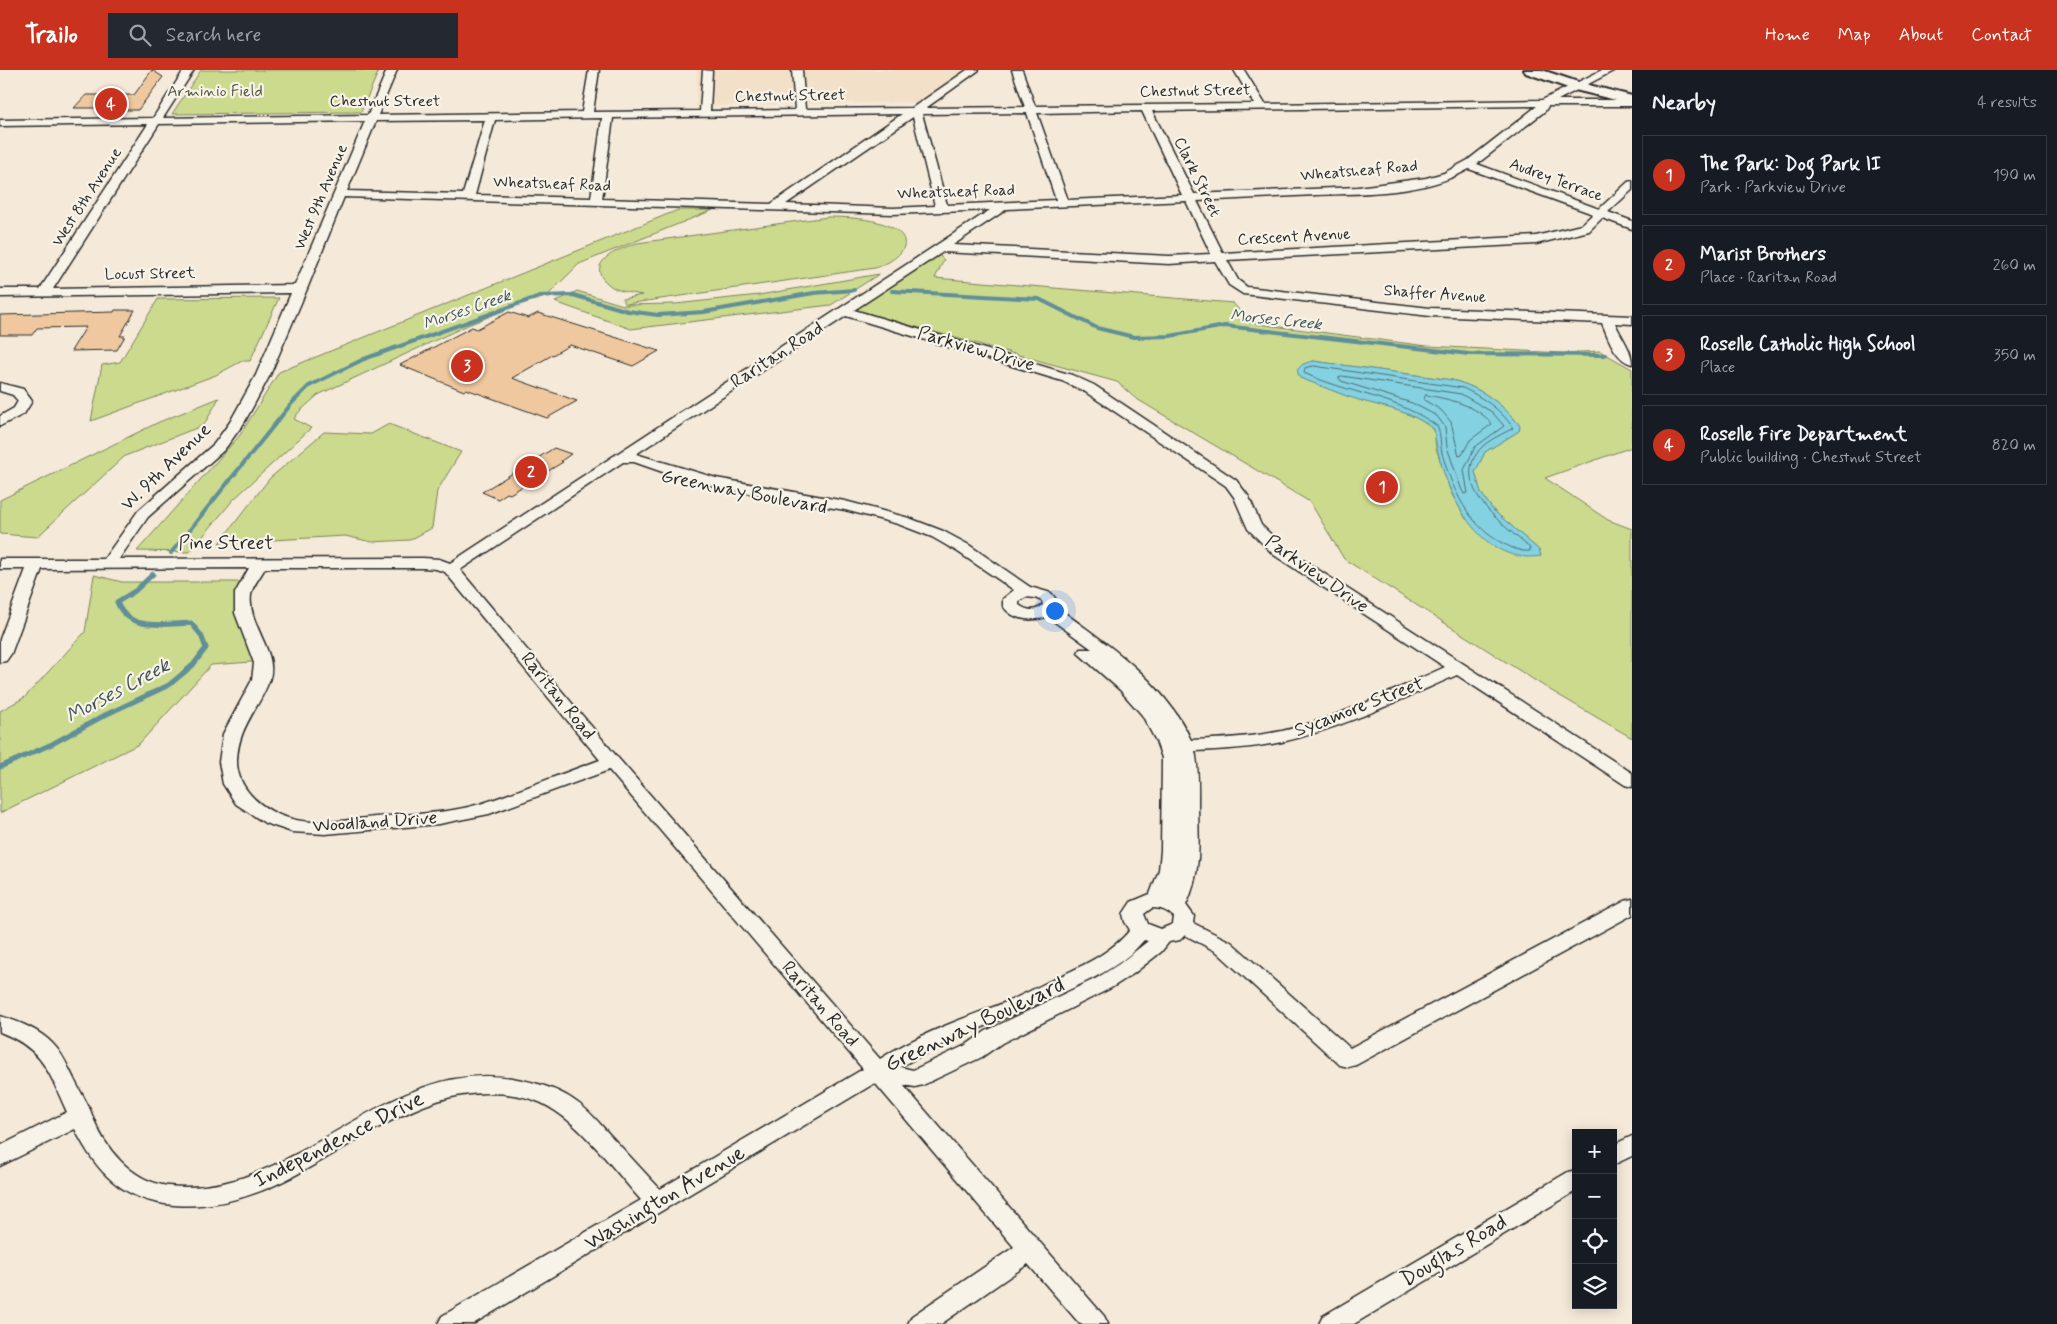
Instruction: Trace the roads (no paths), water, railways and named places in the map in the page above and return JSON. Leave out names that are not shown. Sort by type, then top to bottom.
[{"type":"main road","points":[[1530,70],[1632,102]]},
{"type":"street","name":"West 8th Avenue","points":[[44,292],[190,70]]},
{"type":"street","name":"West 9th Avenue","points":[[301,288],[392,70]]},
{"type":"street","points":[[587,115],[594,70]]},
{"type":"street","points":[[797,70],[800,112]]},
{"type":"street","points":[[773,208],[974,70]]},
{"type":"street","points":[[1016,70],[1063,204]]},
{"type":"street","points":[[1239,70],[1261,106]]},
{"type":"street","name":"Chestnut Street","points":[[0,122],[1544,102],[1610,70]]},
{"type":"street","points":[[705,113],[707,71]]},
{"type":"street","points":[[1544,102],[1632,102]]},
{"type":"street","name":"Wheatsheaf Road","points":[[341,194],[893,211],[1358,190],[1396,186],[1448,176],[1469,165],[1541,109],[1544,102]]},
{"type":"street","name":"Clark Street","points":[[1145,107],[1218,257],[1237,286]]},
{"type":"street","points":[[916,110],[942,209]]},
{"type":"street","points":[[596,202],[608,115]]},
{"type":"street","points":[[468,198],[491,116]]},
{"type":"street","name":"Audrey Terrace","points":[[1469,165],[1632,225]]},
{"type":"street","name":"Crescent Avenue","points":[[940,248],[1169,260],[1536,240],[1585,228],[1632,184]]},
{"type":"street","name":"Raritan Road","points":[[1004,206],[452,568],[612,762],[1095,1324]]},
{"type":"street","name":"Shaffer Avenue","points":[[1237,286],[1243,290],[1256,293],[1430,312],[1632,320]]},
{"type":"street","name":"Locust Street","points":[[0,293],[301,288]]},
{"type":"street","name":"W. 9th Avenue","points":[[108,564],[135,523],[153,504],[219,447],[237,423],[263,375],[301,288]]},
{"type":"street","name":"Parkview Drive","points":[[844,311],[1042,369],[1089,388],[1232,483],[1246,503],[1251,520],[1261,536],[1280,552],[1632,781]]},
{"type":"street","points":[[1607,319],[1616,340],[1627,357],[1632,360]]},
{"type":"street","points":[[0,387],[18,392],[23,395],[25,401],[19,411],[0,422]]},
{"type":"street","name":"Greenway Boulevard","points":[[621,458],[625,464],[713,490],[822,508],[887,524],[942,546],[1020,594],[1039,594],[1049,599],[1051,606],[1042,612],[1119,679],[1137,697],[1176,746]]},
{"type":"street","name":"Woodland Drive","points":[[260,563],[243,593],[243,613],[263,663],[261,680],[232,734],[228,762],[232,784],[243,800],[272,819],[292,826],[325,828],[439,818],[482,810],[612,762]]},
{"type":"street","name":"Pine Street","points":[[0,564],[423,563],[439,564],[452,568]]},
{"type":"street","points":[[0,657],[3,654],[36,564]]},
{"type":"street","name":"Sycamore Street","points":[[1176,746],[1254,741],[1305,730],[1367,707],[1458,668]]},
{"type":"street","points":[[1166,904],[1163,891],[1171,847],[1171,758],[1176,746]]},
{"type":"street","points":[[1142,904],[1166,904],[1184,916],[1183,927],[1174,935],[1162,937],[1141,930],[1134,922],[1134,912],[1142,904]]},
{"type":"street","points":[[1183,927],[1197,932],[1224,947],[1348,1058],[1572,940],[1632,906]]},
{"type":"street","name":"Greenway Boulevard","points":[[878,1071],[901,1055],[979,1020],[1020,1005],[1089,971],[1112,957],[1136,938],[1141,930]]},
{"type":"street","name":"Greenway Boulevard","points":[[878,1071],[915,1079],[974,1051],[994,1037],[1104,984],[1154,947],[1162,937]]},
{"type":"street","points":[[979,1020],[994,1037]]},
{"type":"street","name":"Independence Drive","points":[[0,1024],[29,1036],[51,1056],[104,1159],[117,1174],[135,1186],[167,1195],[184,1197],[211,1196],[253,1186],[422,1096],[464,1086],[492,1084],[518,1087],[543,1094],[565,1106],[577,1116],[658,1203]]},
{"type":"street","name":"Washington Avenue","points":[[452,1324],[878,1071]]},
{"type":"street","points":[[0,1157],[81,1115]]},
{"type":"street","points":[[1617,1154],[1632,1145]]},
{"type":"street","name":"Douglas Road","points":[[1332,1324],[1572,1180]]},
{"type":"street","points":[[921,1324],[1031,1249]]},
{"type":"water","points":[[1313,361],[1452,380],[1472,387],[1490,397],[1520,426],[1519,431],[1485,452],[1475,472],[1481,493],[1493,510],[1539,550],[1541,556],[1518,556],[1497,548],[1480,535],[1465,516],[1453,495],[1444,473],[1434,429],[1417,418],[1391,408],[1354,399],[1300,378],[1297,370],[1303,364]]},
{"type":"waterway","name":"Morses Creek","points":[[171,553],[292,403],[309,386],[364,359],[540,296],[573,295],[628,311],[658,315],[704,312],[814,293],[854,290]]},
{"type":"waterway","name":"Morses Creek","points":[[892,291],[1039,299],[1097,328],[1134,337],[1170,336],[1225,326],[1469,354],[1605,355]]},
{"type":"waterway","name":"Morses Creek","points":[[0,767],[52,744],[105,715],[169,685],[193,665],[206,648],[201,635],[191,623],[159,625],[138,622],[122,612],[117,602],[135,591],[153,574]]},
{"type":"place","name":"Roselle Fire Department","points":[[111,104]]},
{"type":"place","name":"Roselle Catholic High School","points":[[467,366]]},
{"type":"place","name":"Marist Brothers","points":[[531,472]]},
{"type":"place","name":"The Park: Dog Park II","points":[[1382,487]]},
{"type":"park label","name":"Arminio Field","points":[[215,91]]}]
